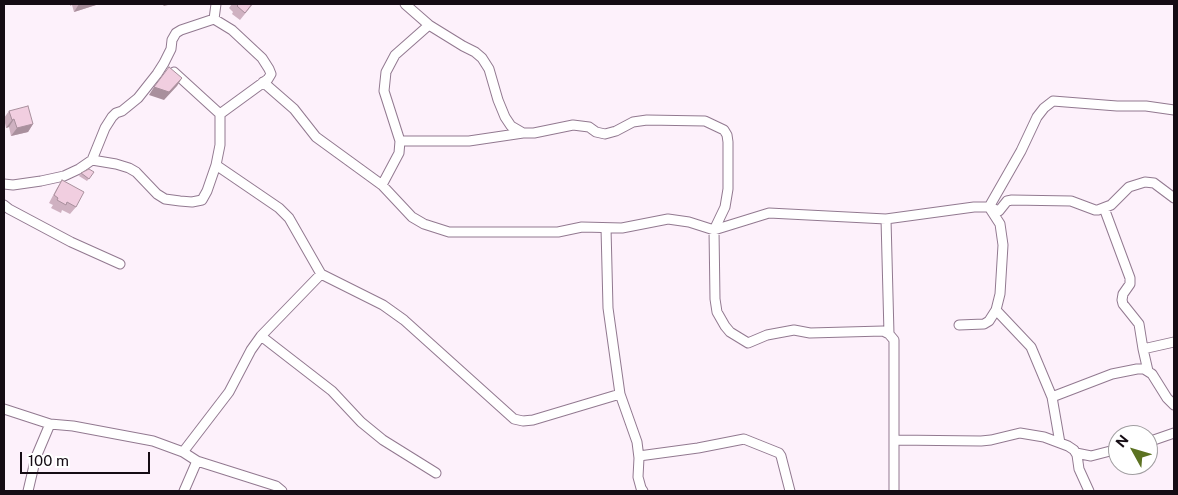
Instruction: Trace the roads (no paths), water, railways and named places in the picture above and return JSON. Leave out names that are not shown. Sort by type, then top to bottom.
[{"type":"street","points":[[214,19],[216,4]]},
{"type":"street","points":[[405,4],[429,25],[482,58],[489,69],[505,117],[511,126],[523,133]]},
{"type":"street","points":[[4,184],[14,185],[64,176],[80,169],[92,160],[105,128],[112,117],[138,98],[157,74],[171,49],[172,40],[176,33],[214,19],[232,30],[262,58],[271,74],[220,114]]},
{"type":"street","points":[[382,185],[399,153],[400,141],[384,91],[386,72],[394,55],[429,25]]},
{"type":"street","points":[[92,160],[129,168],[136,172],[157,194],[165,199],[192,202],[202,200],[216,164],[220,146],[220,114],[164,63]]},
{"type":"street","points":[[263,82],[294,109],[316,137],[382,185],[412,218],[449,232],[558,232],[582,227],[622,228],[668,220],[689,222],[714,230],[769,213],[886,219],[974,207],[989,207],[999,211],[1007,201],[1012,200],[1071,201],[1095,210],[1114,203],[1129,187],[1145,182],[1154,183],[1174,198]]},
{"type":"street","points":[[989,207],[1037,117],[1053,101],[1117,106],[1146,106],[1174,110]]},
{"type":"street","points":[[400,141],[469,141],[534,133],[573,125],[605,134],[616,131],[633,122],[647,120],[705,121],[724,130],[728,142],[728,189],[725,207],[714,230],[715,299],[717,312],[730,332],[748,343],[766,334],[794,330],[810,332],[883,330],[889,334],[894,340],[894,491]]},
{"type":"street","points":[[216,164],[279,208],[289,218],[321,274],[383,304],[404,320],[514,419],[523,421],[533,420],[620,394]]},
{"type":"street","points":[[4,205],[71,242],[120,264]]},
{"type":"street","points":[[959,325],[984,324],[996,310],[1000,294],[1004,245],[1000,224],[989,207]]},
{"type":"street","points":[[1104,208],[1130,278],[1130,284],[1123,294],[1122,300],[1139,324],[1148,371]]},
{"type":"street","points":[[886,219],[889,334]]},
{"type":"street","points":[[606,228],[608,308],[620,394],[637,442],[638,477],[643,491]]},
{"type":"street","points":[[184,452],[229,392],[251,350],[261,336],[321,274]]},
{"type":"street","points":[[996,310],[1031,347],[1052,397],[1060,443]]},
{"type":"street","points":[[261,336],[332,391],[361,422],[383,440],[436,473]]},
{"type":"street","points":[[1143,349],[1174,342]]},
{"type":"street","points":[[1052,397],[1112,374],[1144,369],[1152,374],[1174,406]]},
{"type":"street","points":[[4,408],[50,424],[73,426],[153,441],[184,452],[197,461],[276,486],[282,491]]},
{"type":"street","points":[[28,491],[36,457],[50,424]]},
{"type":"street","points":[[1158,438],[1174,432]]},
{"type":"street","points":[[895,440],[980,441],[1020,433],[1044,437],[1068,446],[1076,453],[1091,456],[1108,452]]},
{"type":"street","points":[[638,456],[698,448],[744,439],[779,453],[790,491]]},
{"type":"street","points":[[1076,453],[1079,469],[1088,491]]},
{"type":"street","points":[[184,491],[197,461]]}]
